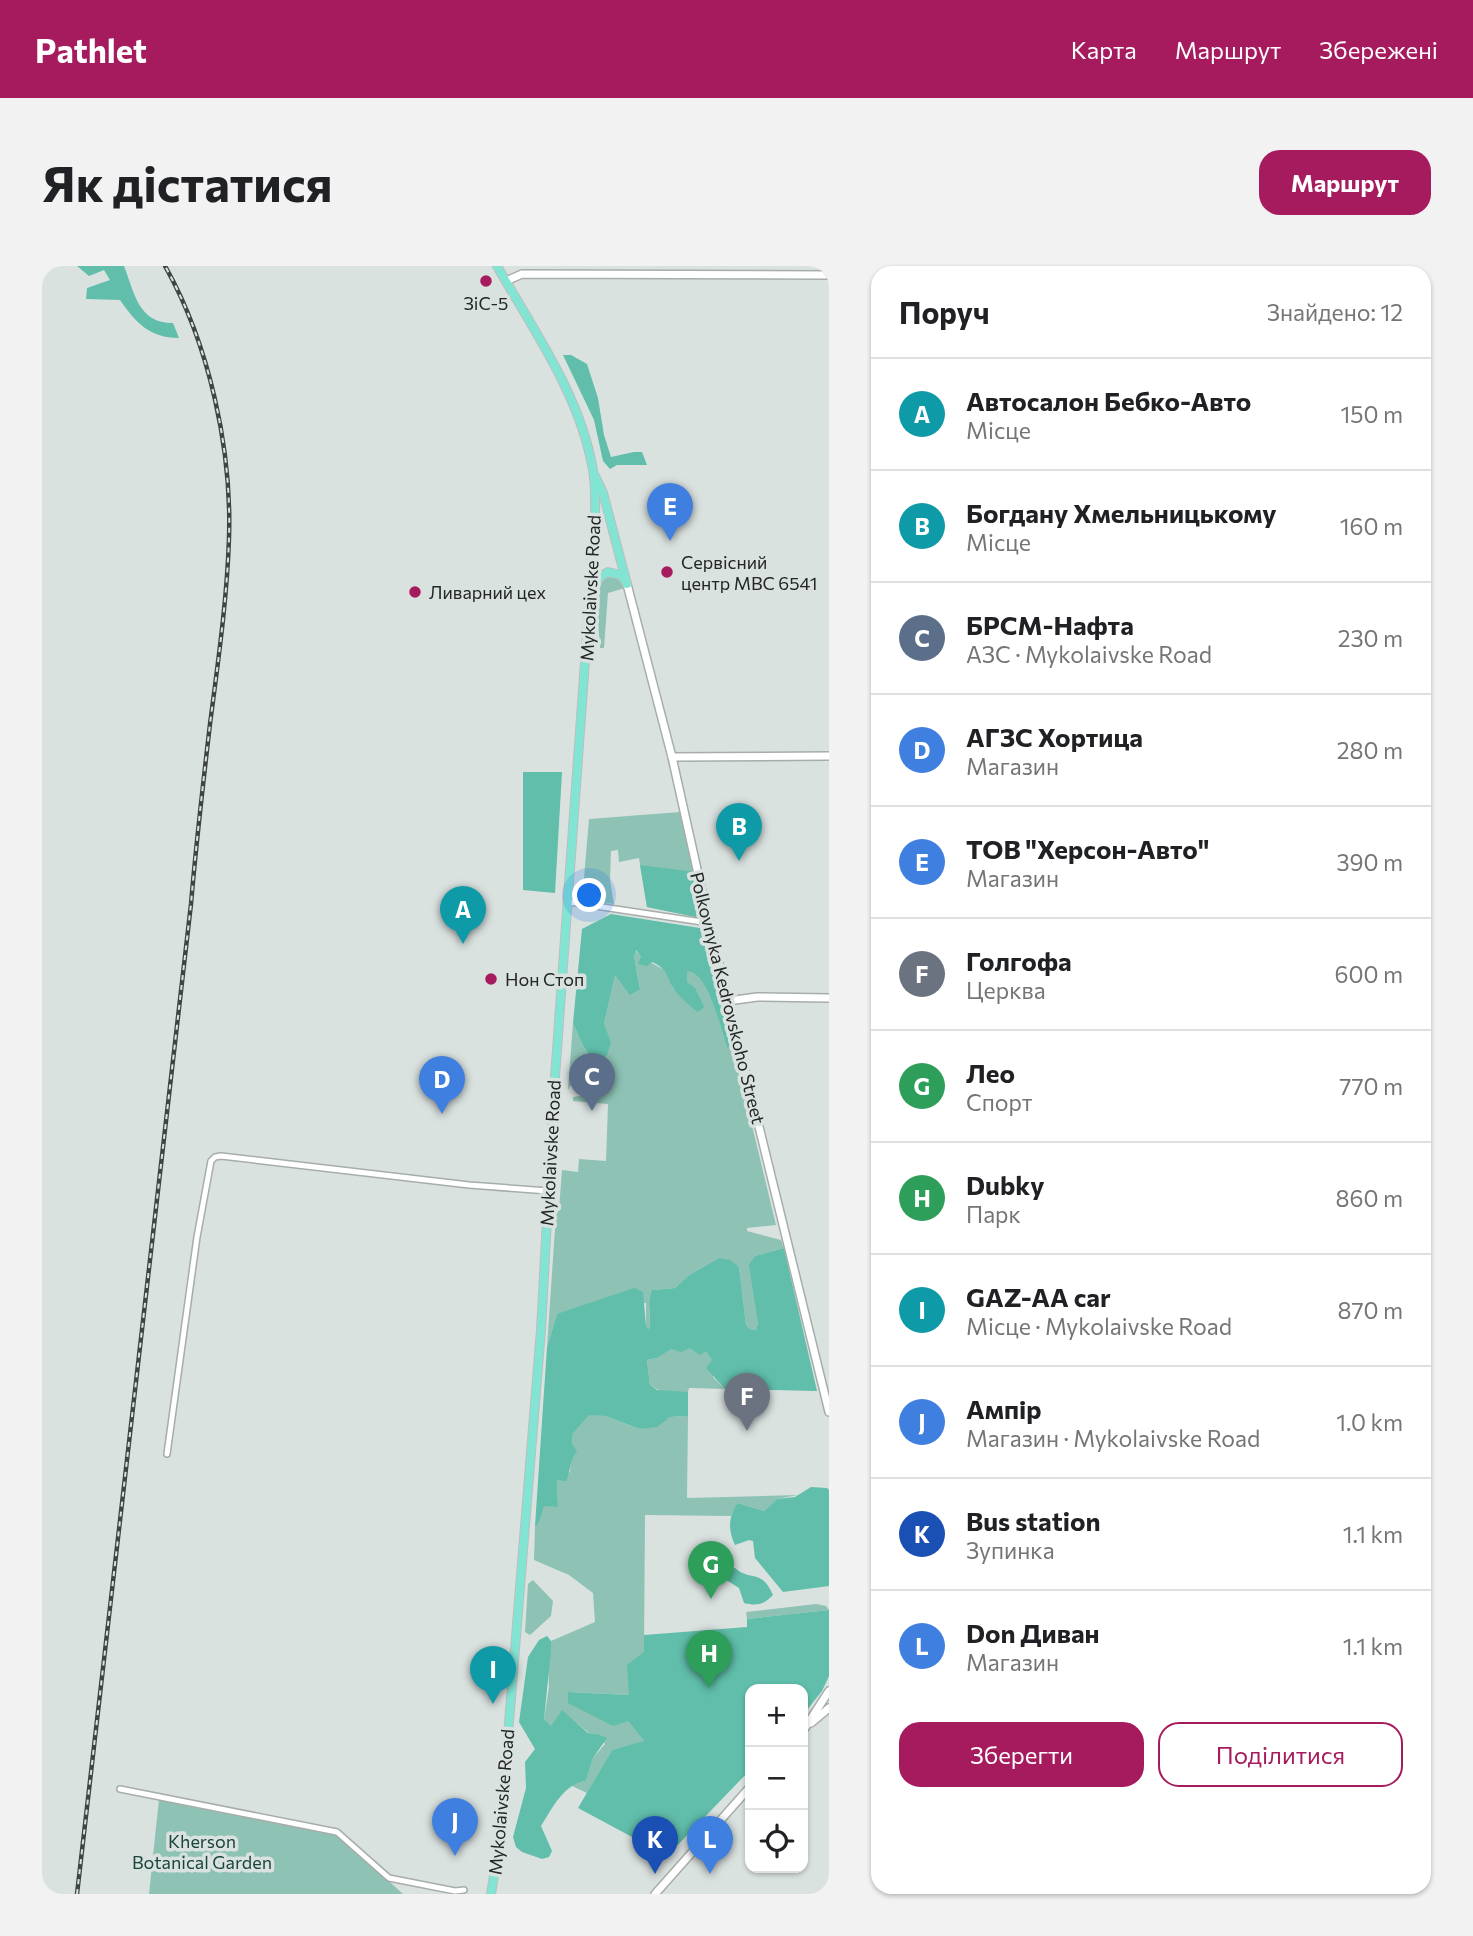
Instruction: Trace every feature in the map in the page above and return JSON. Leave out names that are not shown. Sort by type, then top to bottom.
[{"type":"main road","name":"Mykolaivske Road","points":[[491,1894],[499,1845],[541,1330],[548,1191],[595,523],[593,472],[585,436],[565,385],[497,266]]},
{"type":"main road","points":[[593,472],[603,493],[627,584]]},
{"type":"main road","points":[[591,592],[596,581],[608,572],[621,575],[627,584]]},
{"type":"street","points":[[506,281],[522,274],[817,270],[829,275]]},
{"type":"street","name":"Polkovnyka Kedrovskoho Street","points":[[627,584],[672,757],[709,923],[829,1412]]},
{"type":"street","points":[[672,757],[829,756]]},
{"type":"street","points":[[569,902],[709,923]]},
{"type":"street","points":[[728,1001],[757,998],[829,998]]},
{"type":"street","points":[[167,1454],[197,1237],[213,1158],[221,1156],[469,1185],[548,1191]]},
{"type":"street","points":[[808,1723],[829,1691]]},
{"type":"street","points":[[808,1726],[829,1708]]},
{"type":"street","points":[[120,1789],[337,1832],[390,1878],[455,1891],[464,1890]]},
{"type":"street","points":[[655,1894],[745,1793]]},
{"type":"green space","points":[[77,266],[124,266],[135,296],[145,312],[161,322],[173,323],[179,338],[160,335],[145,328],[120,300],[86,299],[87,288],[110,280],[104,270],[89,276]]},
{"type":"green space","points":[[563,355],[571,355],[587,364],[598,398],[604,435],[611,457],[642,452],[647,465],[617,465],[610,469],[603,461],[594,420]]},
{"type":"green space","points":[[614,576],[620,579],[625,588],[608,593],[604,648],[600,648],[598,592],[603,579]]},
{"type":"green space","points":[[523,772],[562,772],[555,893],[523,890]]},
{"type":"green space","points":[[680,812],[703,908],[696,917],[647,907],[639,858],[619,862],[618,850],[611,851],[610,880],[614,904],[582,901],[589,819]]},
{"type":"green space","points":[[640,865],[695,872],[703,908],[696,917],[647,907]]},
{"type":"green space","points":[[611,914],[700,928],[733,1047],[727,1048],[713,1003],[695,974],[687,971],[687,982],[695,988],[704,1007],[698,1012],[676,992],[662,968],[652,962],[647,966],[638,964],[641,957],[636,950],[634,956],[640,989],[630,995],[615,975],[604,1024],[611,1043],[607,1055],[600,1062],[593,1061],[573,1023],[582,929]]},
{"type":"green space","points":[[635,950],[641,957],[666,971],[674,990],[687,982],[687,970],[695,973],[707,991],[727,1048],[733,1047],[776,1225],[747,1228],[747,1231],[781,1240],[784,1248],[755,1256],[756,1330],[746,1325],[739,1267],[719,1258],[689,1275],[675,1288],[652,1290],[649,1299],[649,1329],[646,1326],[646,1303],[557,1314],[547,1347],[556,1214],[559,1209],[562,1170],[578,1172],[579,1159],[606,1161],[608,1104],[573,1101],[573,1097],[586,1095],[574,1080],[568,1090],[573,1023],[592,1061],[600,1062],[604,1024],[615,974],[640,988]]},
{"type":"green space","points":[[784,1248],[817,1391],[725,1389],[706,1368],[712,1360],[706,1351],[700,1355],[690,1348],[681,1352],[672,1349],[657,1358],[647,1360],[650,1385],[657,1390],[688,1392],[688,1416],[670,1417],[657,1427],[640,1429],[605,1416],[589,1415],[573,1433],[572,1444],[577,1451],[566,1481],[557,1480],[558,1507],[544,1506],[538,1525],[535,1526],[547,1347],[557,1314],[634,1288],[643,1292],[646,1326],[649,1329],[649,1299],[652,1290],[675,1288],[689,1275],[719,1258],[730,1260],[739,1267],[746,1325],[756,1330],[758,1323],[749,1265],[755,1256]]},
{"type":"green space","points":[[672,1349],[706,1350],[712,1360],[713,1377],[725,1389],[689,1388],[688,1392],[673,1392],[659,1390],[650,1385],[647,1360],[657,1358]]},
{"type":"green space","points":[[589,1414],[605,1416],[640,1429],[657,1426],[670,1417],[688,1416],[687,1498],[798,1495],[777,1499],[764,1511],[738,1503],[731,1516],[645,1515],[644,1652],[629,1695],[569,1692],[628,1721],[645,1742],[612,1750],[587,1793],[572,1786],[586,1781],[593,1758],[605,1744],[597,1734],[589,1733],[562,1711],[551,1727],[544,1719],[549,1687],[551,1641],[595,1622],[593,1593],[569,1575],[534,1560],[535,1526],[538,1525],[543,1505],[558,1507],[557,1480],[570,1472],[573,1432]]},
{"type":"green space","points":[[811,1487],[829,1490],[829,1586],[783,1592],[755,1558],[753,1541],[735,1545],[730,1529],[731,1518],[738,1503],[764,1511],[777,1499],[795,1497]]},
{"type":"green space","points":[[735,1568],[760,1578],[773,1595],[760,1604],[744,1603],[739,1588],[723,1578],[726,1569]]},
{"type":"green space","points":[[533,1580],[553,1601],[551,1616],[530,1635],[525,1632],[528,1584]]},
{"type":"green space","points":[[816,1604],[826,1606],[829,1610],[747,1619],[746,1612]]},
{"type":"green space","points":[[829,1610],[829,1676],[822,1691],[808,1709],[808,1684],[745,1684],[745,1775],[671,1852],[634,1838],[578,1808],[612,1750],[644,1741],[628,1721],[613,1726],[568,1703],[568,1692],[629,1695],[627,1665],[644,1652],[644,1635],[747,1627],[747,1619]]},
{"type":"green space","points":[[547,1636],[551,1641],[551,1651],[544,1719],[551,1726],[562,1710],[588,1733],[607,1738],[593,1758],[586,1781],[571,1786],[565,1792],[541,1826],[552,1851],[549,1857],[542,1859],[522,1852],[516,1847],[513,1837],[526,1788],[525,1762],[535,1749],[519,1722],[528,1657],[539,1640]]},
{"type":"green space","name":"Kherson Botanical Garden","points":[[159,1799],[337,1834],[403,1894],[149,1894]]},
{"type":"railway","points":[[77,1894],[228,561],[229,504],[222,433],[215,398],[194,329],[165,266]]},
{"type":"place","name":"ЗіС-5","points":[[486,281]]},
{"type":"place","name":"ТОВ \"Херсон-Авто\"","points":[[670,541]]},
{"type":"place","name":"Сервісний центр МВС 6541","points":[[667,572]]},
{"type":"place","name":"Ливарний цех","points":[[415,592]]},
{"type":"place","name":"Богдану Хмельницькому","points":[[739,861]]},
{"type":"place","name":"Автосалон Бебко-Авто","points":[[463,944]]},
{"type":"place","name":"Нон Стоп","points":[[491,979]]},
{"type":"place","name":"БРСМ-Нафта","points":[[592,1111]]},
{"type":"place","name":"АГЗС Хортица","points":[[442,1114]]},
{"type":"place","name":"Голгофа","points":[[747,1431]]},
{"type":"place","name":"Лео","points":[[711,1599]]},
{"type":"place","name":"Dubky","points":[[709,1688]]},
{"type":"place","name":"GAZ-AA car","points":[[493,1704]]},
{"type":"place","name":"Ампір","points":[[455,1856]]},
{"type":"place","name":"Bus station","points":[[655,1874]]},
{"type":"place","name":"Don Диван","points":[[710,1874]]}]
